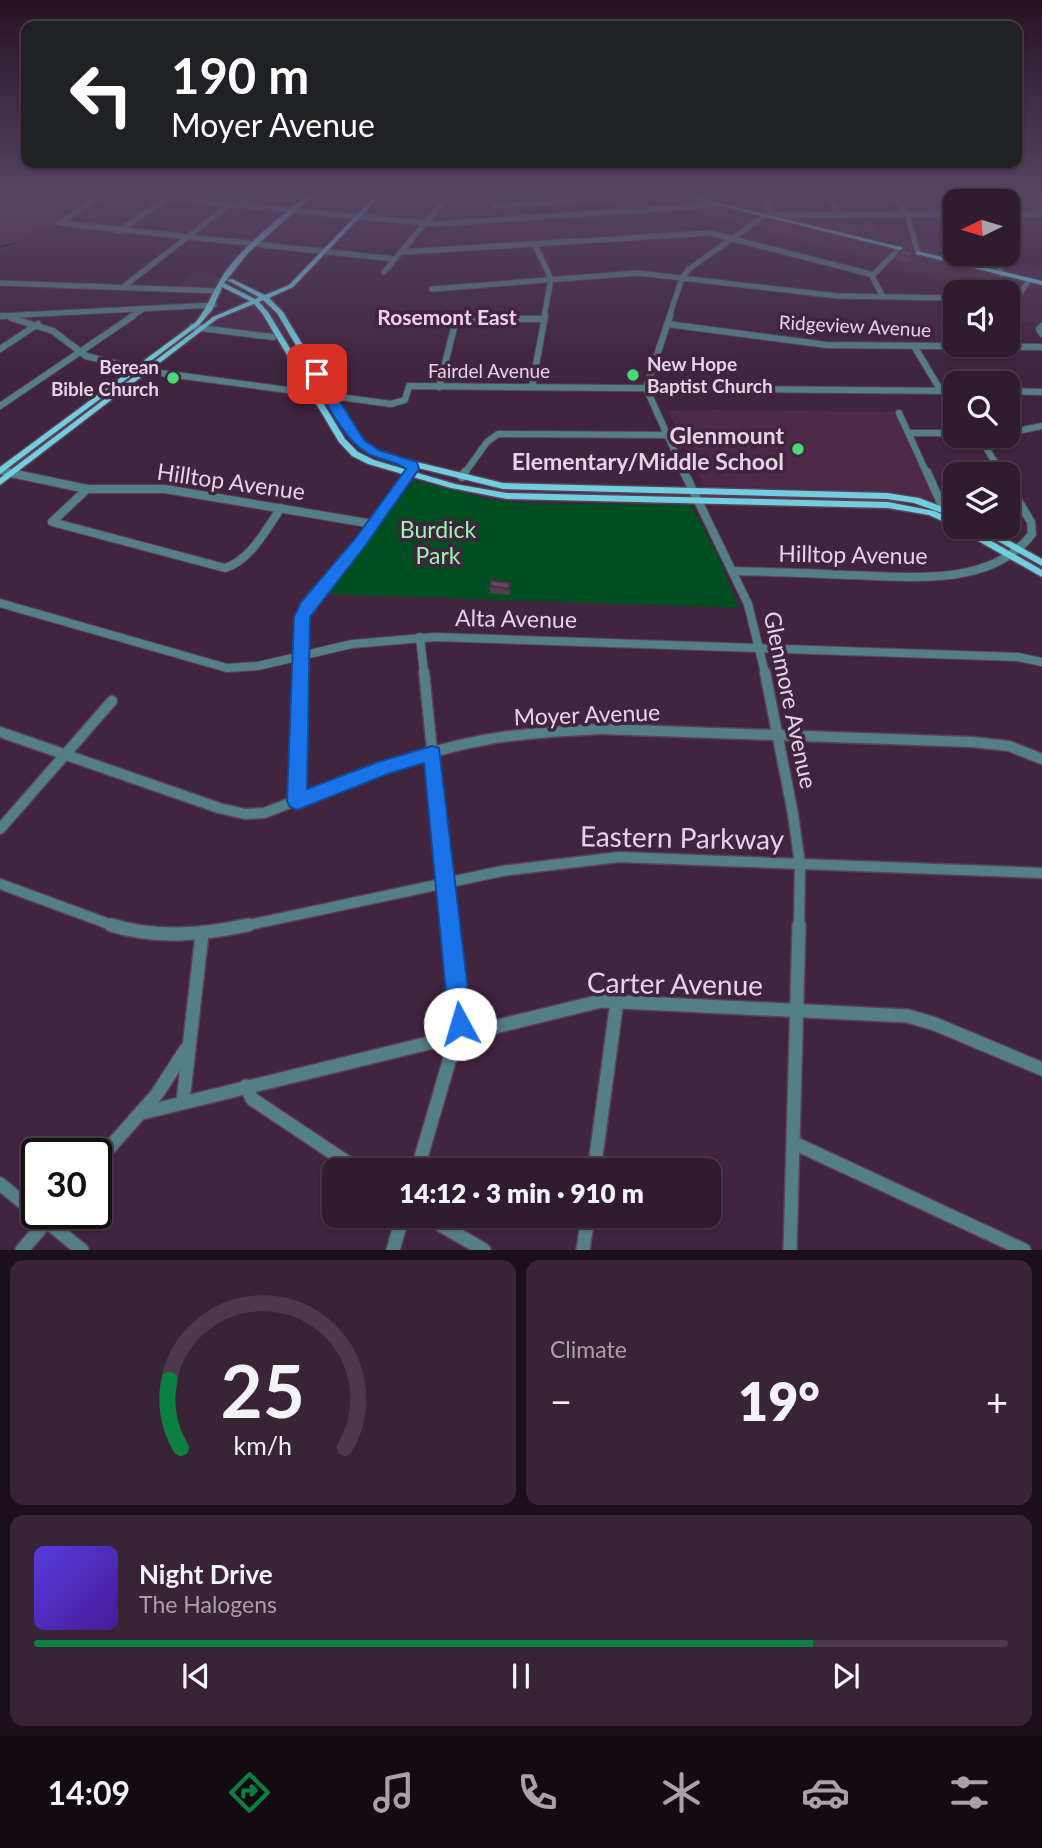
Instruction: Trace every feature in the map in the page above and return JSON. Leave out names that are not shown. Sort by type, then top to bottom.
[{"type":"main road","points":[[0,471],[192,327],[214,305],[221,284],[249,252]]},
{"type":"main road","points":[[281,304],[291,286],[323,252]]},
{"type":"main road","points":[[918,253],[1042,284]]},
{"type":"main road","points":[[221,284],[281,304],[348,429],[366,447],[411,469],[471,490],[507,496],[894,496],[943,510]]},
{"type":"main road","points":[[221,284],[255,301],[271,320],[342,440],[355,454],[371,462],[488,484],[525,488],[897,506],[943,518]]},
{"type":"main road","points":[[0,482],[215,318],[291,286]]},
{"type":"main road","points":[[69,418],[79,421]]},
{"type":"main road","points":[[985,539],[1042,563]]},
{"type":"main road","points":[[995,539],[1042,574]]},
{"type":"street","points":[[123,288],[168,252]]},
{"type":"street","points":[[335,252],[395,260]]},
{"type":"street","points":[[384,272],[403,252]]},
{"type":"street","points":[[532,387],[551,279],[538,252]]},
{"type":"street","points":[[646,388],[682,278],[689,269],[712,252]]},
{"type":"street","points":[[787,252],[874,275]]},
{"type":"street","points":[[883,297],[873,279],[874,275],[895,252]]},
{"type":"street","points":[[998,266],[1002,274]]},
{"type":"street","points":[[432,289],[638,273],[838,296],[943,298]]},
{"type":"street","points":[[1020,294],[1029,280]]},
{"type":"street","points":[[0,283],[123,288],[221,284]]},
{"type":"street","points":[[0,316],[214,305]]},
{"type":"street","points":[[0,406],[144,308]]},
{"type":"street","name":"Fairdel Avenue","points":[[10,315],[10,318],[38,324],[60,335],[79,352],[100,361],[146,371],[329,397],[400,403],[405,400],[409,386],[941,391]]},
{"type":"street","points":[[424,319],[543,318]]},
{"type":"street","points":[[439,387],[456,320]]},
{"type":"street","points":[[0,349],[38,324]]},
{"type":"street","name":"Ridgeview Avenue","points":[[667,324],[828,345],[1042,347]]},
{"type":"street","points":[[1042,326],[1039,329],[1042,334]]},
{"type":"street","points":[[192,327],[273,337]]},
{"type":"street","points":[[914,346],[941,391]]},
{"type":"street","name":"Glenmore Avenue","points":[[646,388],[748,604],[760,646],[800,865],[790,1250]]},
{"type":"street","points":[[1020,391],[1042,392]]},
{"type":"street","points":[[898,413],[943,508]]},
{"type":"street","points":[[1020,430],[1042,425]]},
{"type":"street","points":[[909,433],[943,433]]},
{"type":"street","points":[[462,477],[487,442],[500,434],[667,435]]},
{"type":"street","points":[[297,801],[302,617],[307,606],[373,524],[411,469]]},
{"type":"street","name":"Hilltop Avenue","points":[[0,471],[87,489],[165,489],[373,524]]},
{"type":"street","points":[[87,489],[52,520],[55,523],[231,568],[250,549],[281,508]]},
{"type":"street","points":[[1015,553],[1029,540],[1032,527],[1020,506]]},
{"type":"street","name":"Hilltop Avenue","points":[[733,571],[923,577],[962,572],[1015,553]]},
{"type":"street","name":"Alta Avenue","points":[[0,603],[218,667],[248,668],[352,644],[420,637],[513,637],[760,646],[1018,657],[1042,662]]},
{"type":"street","points":[[420,637],[460,1024],[420,1158]]},
{"type":"street","points":[[0,829],[112,701]]},
{"type":"street","name":"Moyer Avenue","points":[[0,732],[208,805],[245,814],[264,813],[384,767],[432,753],[490,739],[555,731],[602,729],[991,743],[1030,752],[1042,759]]},
{"type":"street","name":"Eastern Parkway","points":[[0,884],[135,931],[155,934],[202,934],[524,866],[619,857],[1042,873]]},
{"type":"street","points":[[183,1101],[202,934]]},
{"type":"street","points":[[596,1158],[617,1001]]},
{"type":"street","name":"Carter Avenue","points":[[142,1113],[586,1003],[617,1001],[921,1019],[1042,1069]]},
{"type":"street","points":[[112,1146],[142,1113],[179,1063],[190,1034]]},
{"type":"street","points":[[246,1086],[252,1099],[340,1158]]},
{"type":"street","points":[[794,1143],[1024,1250]]},
{"type":"street","points":[[0,1184],[21,1198]]},
{"type":"street","points":[[393,1250],[399,1228]]},
{"type":"street","points":[[446,1228],[484,1250]]},
{"type":"street","points":[[583,1250],[586,1228]]},
{"type":"street","points":[[22,1250],[40,1229]]},
{"type":"street","points":[[62,1229],[82,1250]]},
{"type":"shaded area","points":[[846,252],[943,252],[943,266],[1042,266],[1042,323],[1020,323],[1020,280],[943,280],[943,282],[885,267],[887,263]]},
{"type":"shaded area","points":[[196,269],[225,279],[219,291],[175,290]]},
{"type":"shaded area","points":[[260,299],[276,315],[291,338],[203,328],[218,318]]},
{"type":"shaded area","name":"Glenmount Elementary/Middle School","points":[[668,411],[894,412],[934,500],[898,492],[704,486]]},
{"type":"green space","name":"Burdick Park","points":[[414,480],[487,499],[521,503],[691,505],[720,560],[739,608],[326,594]]},
{"type":"building","points":[[900,252],[915,252],[910,257],[898,254]]},
{"type":"building","points":[[491,580],[510,583],[509,589],[490,586]]},
{"type":"place","name":"New Hope Baptist Church","points":[[633,375]]},
{"type":"place","name":"Berean Bible Church","points":[[173,378]]},
{"type":"place","name":"Glenmount Elementary/Middle School","points":[[798,449]]},
{"type":"district","name":"Rosemont East","points":[[447,318]]},
{"type":"route","points":[[317,374],[348,429],[359,442],[374,452],[412,465],[413,469],[360,542],[307,606],[302,617],[297,801],[384,767],[432,753],[460,1024]]}]
